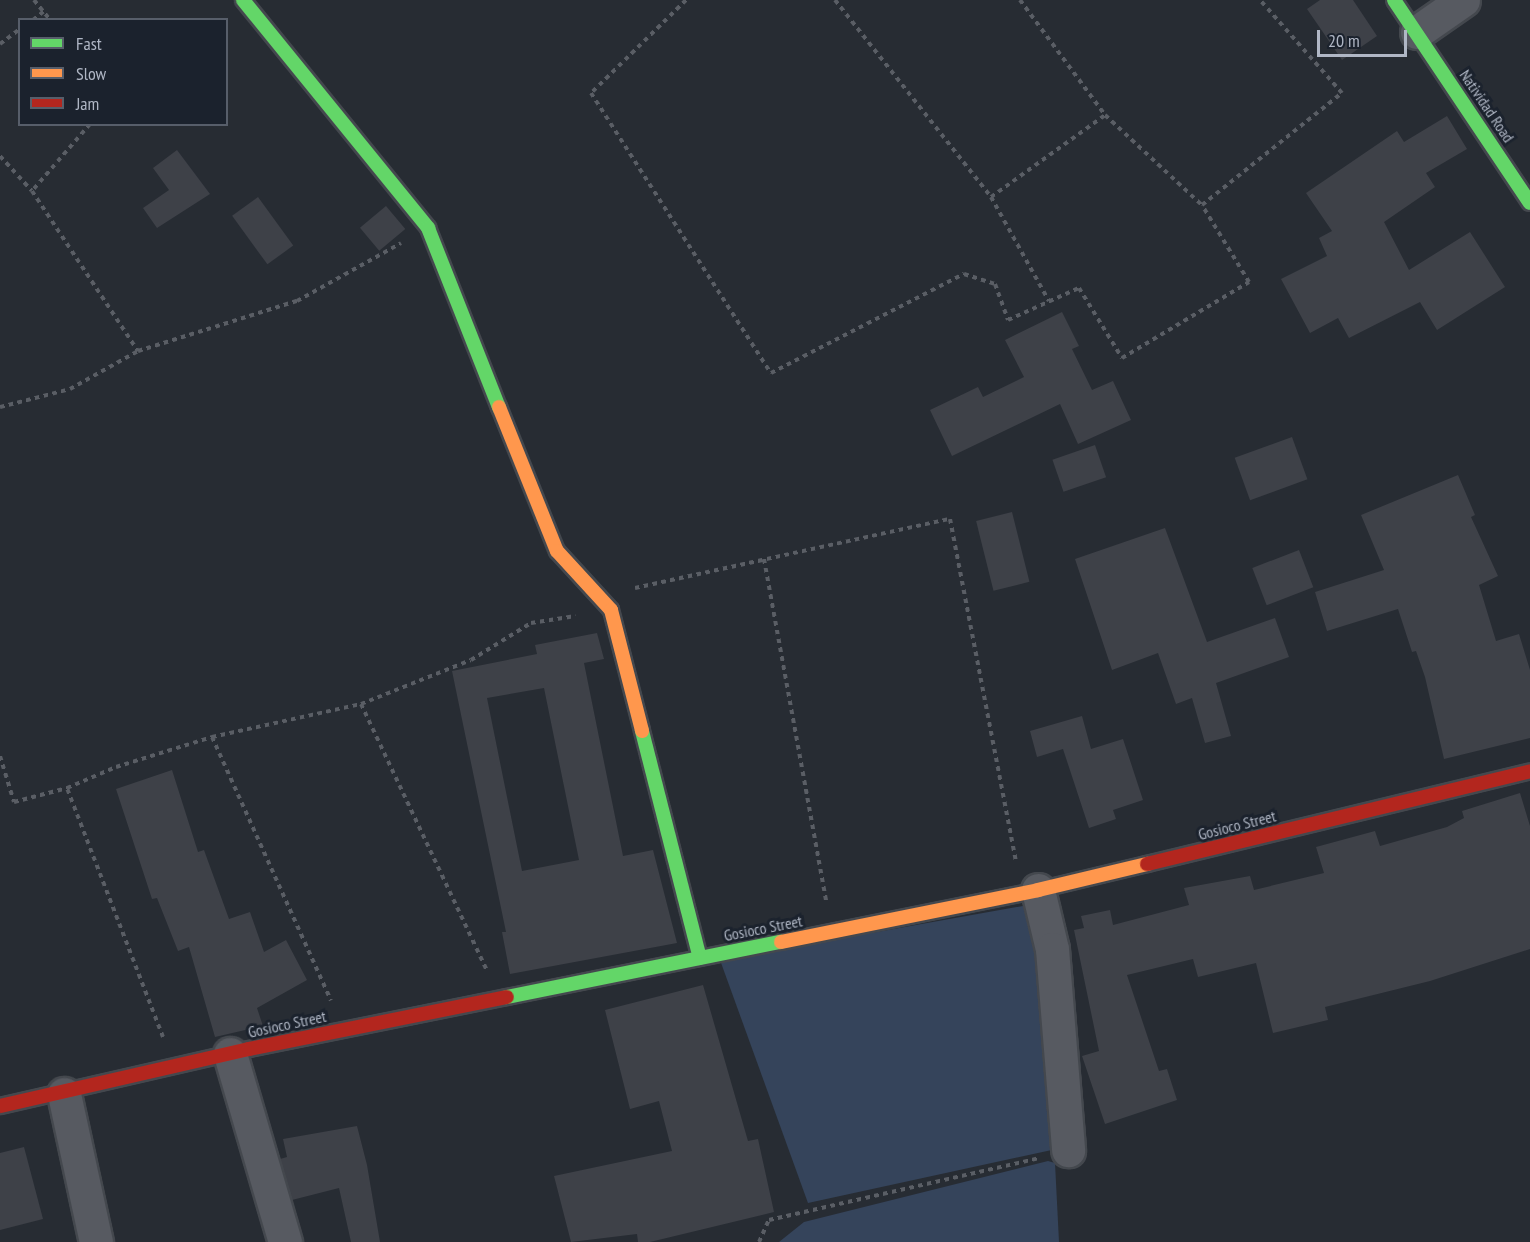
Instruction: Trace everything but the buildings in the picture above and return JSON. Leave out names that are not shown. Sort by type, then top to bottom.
[{"type":"street","points":[[243,0],[428,228],[557,551],[601,596],[611,610],[700,958]]},
{"type":"street","name":"Natividad Road","points":[[1395,0],[1530,203]]},
{"type":"street","points":[[1417,32],[1463,0]]},
{"type":"street","name":"Gosioco Street","points":[[0,1106],[64,1094],[230,1054],[700,958],[1028,881],[1530,771]]},
{"type":"street","points":[[1028,881],[1052,949],[1068,1150]]},
{"type":"street","points":[[230,1054],[285,1242]]},
{"type":"street","points":[[64,1094],[96,1242]]},
{"type":"path","points":[[34,0],[49,18]]},
{"type":"path","points":[[686,0],[591,93],[771,373],[964,274],[995,284],[1008,320],[1079,288],[1122,358],[1249,282],[1202,205],[1105,115],[1020,0]]},
{"type":"path","points":[[835,0],[991,197],[1049,301]]},
{"type":"path","points":[[1202,205],[1342,93],[1260,0]]},
{"type":"path","points":[[35,18],[44,11]]},
{"type":"path","points":[[0,44],[18,30]]},
{"type":"path","points":[[991,197],[1105,115]]},
{"type":"path","points":[[32,191],[88,126]]},
{"type":"path","points":[[0,156],[32,191],[138,351]]},
{"type":"path","points":[[0,407],[70,389],[138,351],[297,301],[428,228]]},
{"type":"path","points":[[601,596],[950,519],[1028,881]]},
{"type":"path","points":[[764,559],[828,908]]},
{"type":"path","points":[[0,756],[14,802],[67,788],[116,767],[212,737],[361,704],[471,660],[531,623],[611,610]]},
{"type":"path","points":[[361,704],[490,977]]},
{"type":"path","points":[[212,737],[334,1007]]},
{"type":"path","points":[[67,788],[167,1047]]},
{"type":"path","points":[[759,1242],[770,1220],[1068,1150]]},
{"type":"water","points":[[1034,904],[1061,1148],[808,1203],[720,960]]},
{"type":"water","points":[[1048,1161],[1055,1163],[1059,1242],[779,1242],[804,1222]]},
{"type":"traffic: fast","points":[[243,0],[428,228],[499,407]]},
{"type":"traffic: fast","points":[[1394,0],[1530,203]]},
{"type":"traffic: fast","points":[[642,731],[700,958]]},
{"type":"traffic: fast","points":[[507,997],[781,942]]},
{"type":"traffic: slow","points":[[499,407],[557,551],[611,610],[642,731]]},
{"type":"traffic: slow","points":[[781,942],[1038,890],[1147,864]]},
{"type":"traffic: jam","points":[[1147,864],[1530,771]]},
{"type":"traffic: jam","points":[[0,1106],[249,1049],[507,997]]}]
